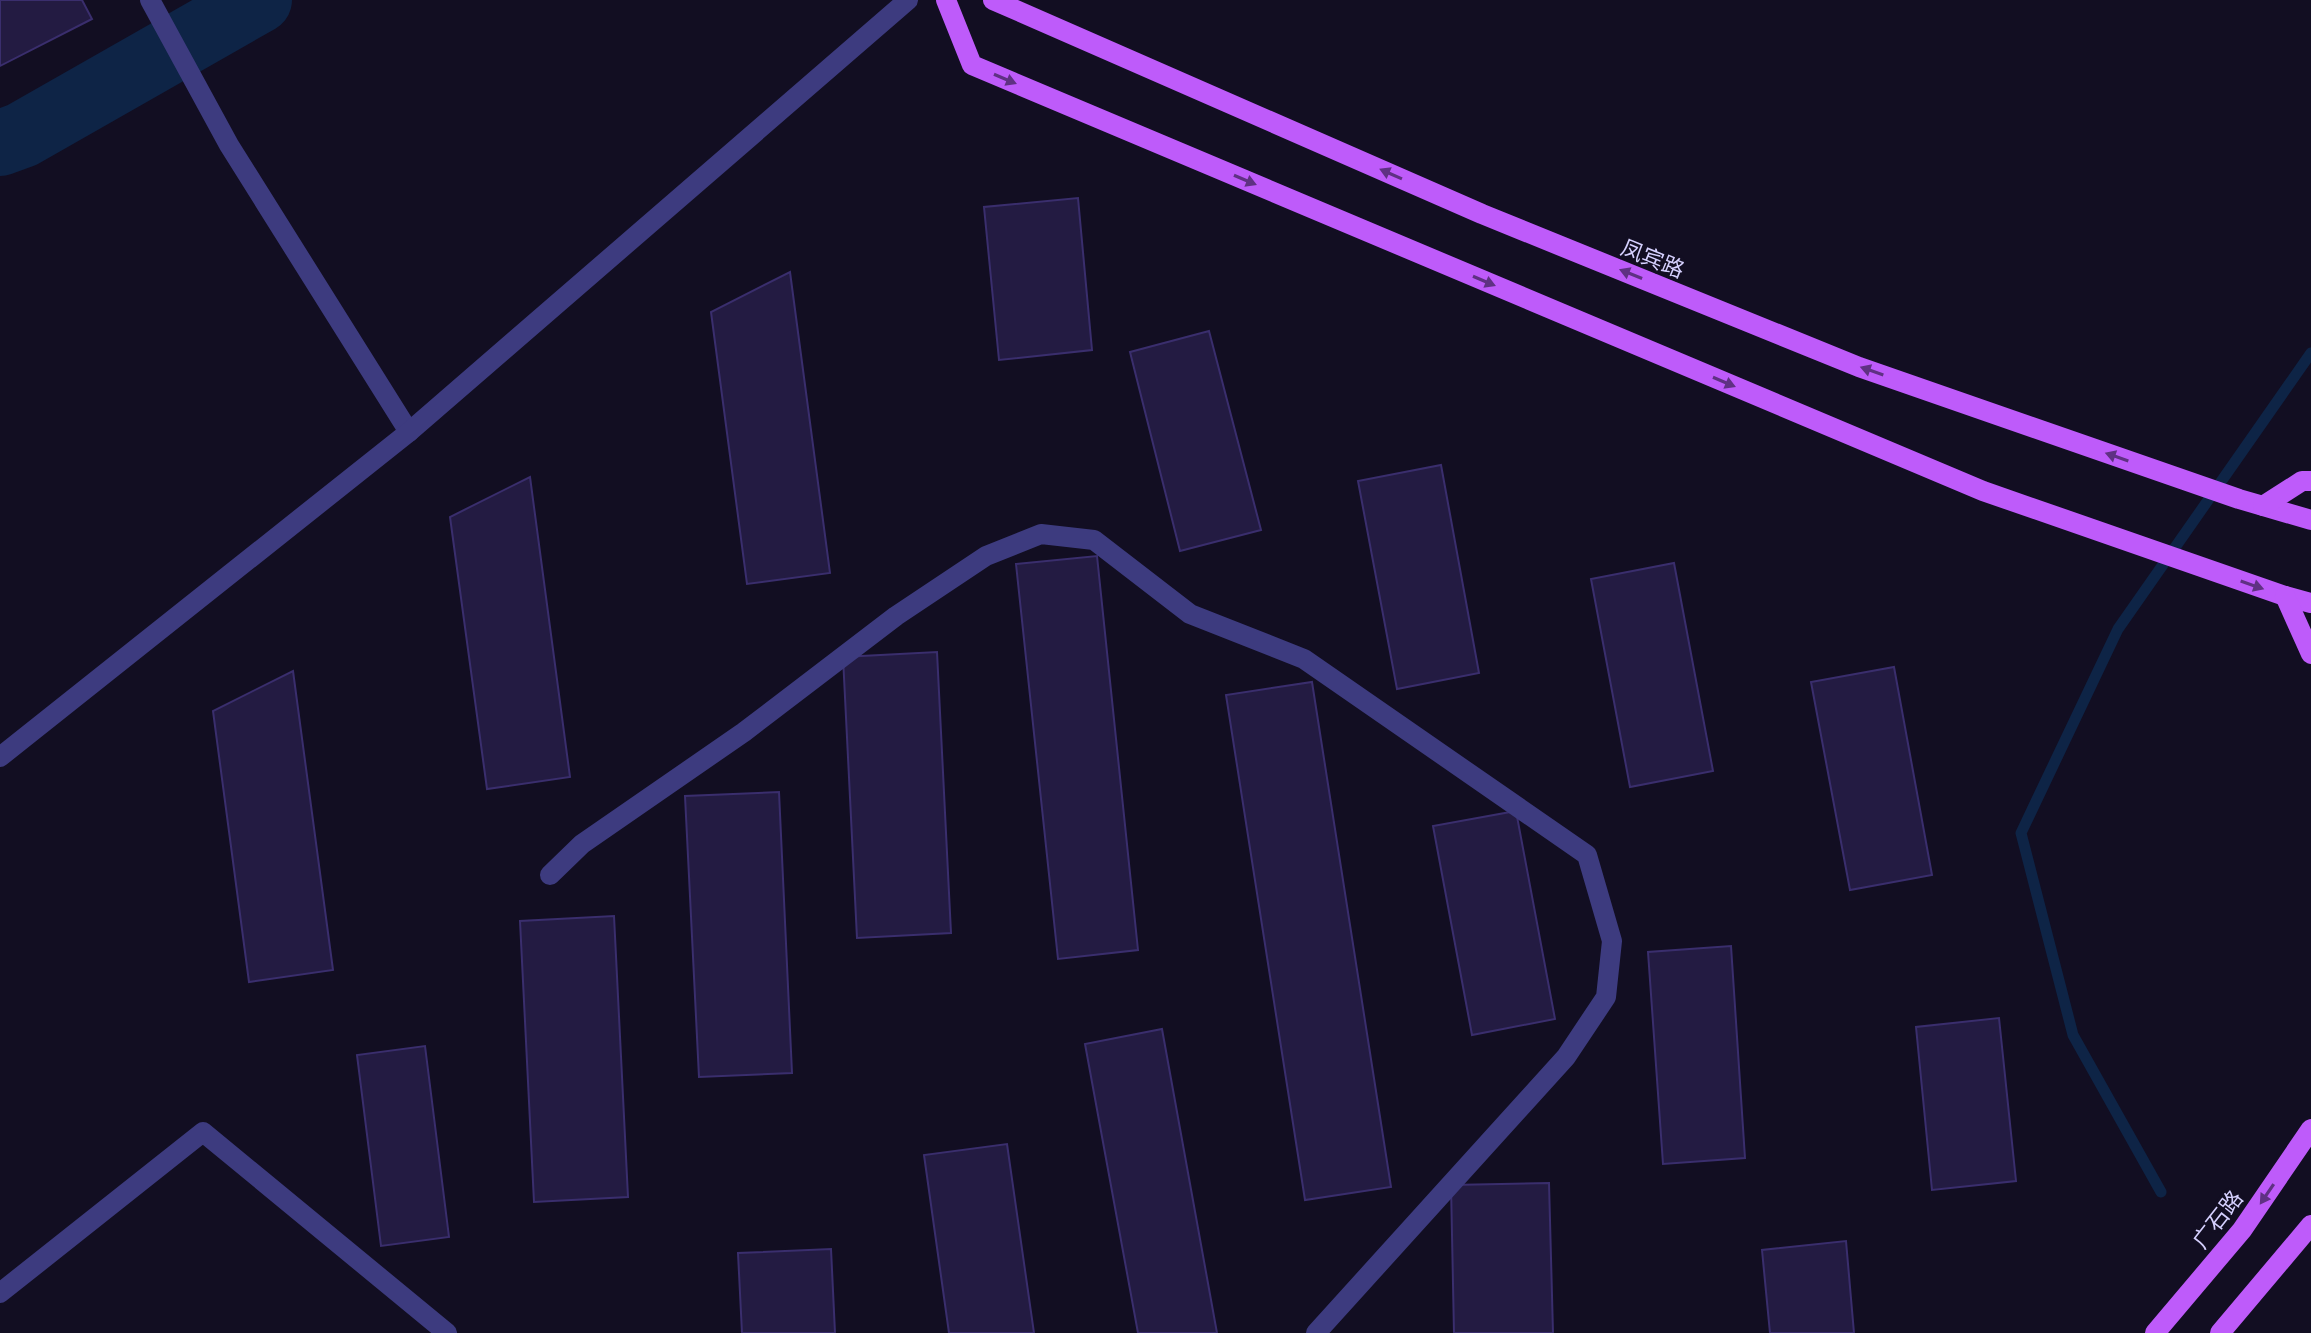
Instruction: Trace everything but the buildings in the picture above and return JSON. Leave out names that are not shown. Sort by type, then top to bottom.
[{"type":"main road","points":[[946,0],[972,65],[1983,491],[2311,603]]},
{"type":"main road","name":"凤宾路","points":[[993,0],[1482,214],[1859,367],[2239,499],[2311,520]]},
{"type":"main road","points":[[2263,506],[2302,481],[2311,481]]},
{"type":"main road","points":[[2285,596],[2311,654]]},
{"type":"main road","name":"广石路","points":[[2155,1333],[2242,1230],[2311,1129]]},
{"type":"main road","points":[[2220,1333],[2311,1225]]},
{"type":"street","points":[[150,0],[229,145],[409,432]]},
{"type":"street","points":[[0,757],[409,432],[908,0]]},
{"type":"street","points":[[550,875],[582,844],[744,732],[896,616],[986,556],[1041,534],[1094,540],[1190,614],[1304,659],[1587,855],[1612,941],[1606,997],[1566,1057],[1316,1333]]},
{"type":"street","points":[[0,1293],[203,1132],[447,1333]]},
{"type":"waterway","points":[[0,143],[22,135],[259,0]]},
{"type":"waterway","points":[[2161,1192],[2073,1035],[2021,833],[2118,629],[2311,353]]}]
